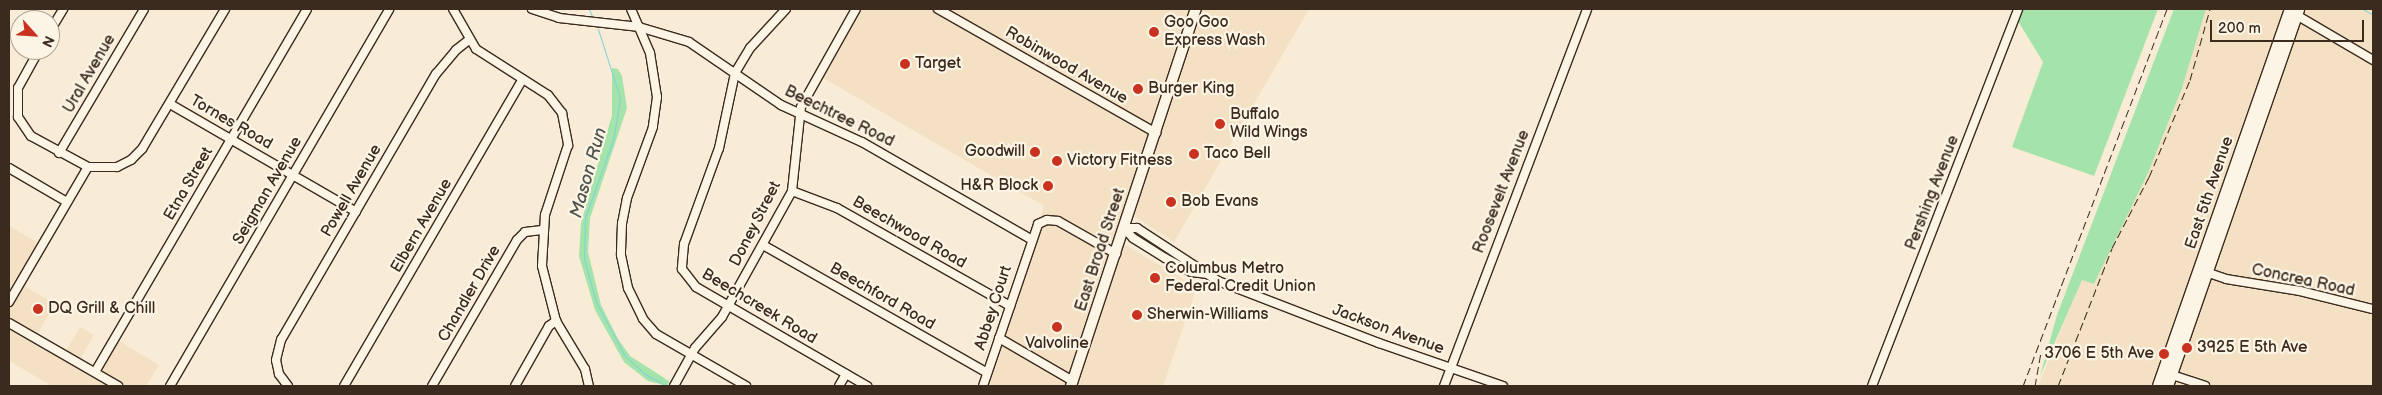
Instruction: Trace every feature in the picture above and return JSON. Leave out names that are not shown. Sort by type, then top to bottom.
[{"type":"main road","name":"East Broad Street","points":[[1072,383],[1196,9]]},
{"type":"main road","name":"East 5th Avenue","points":[[2158,386],[2167,374],[2295,10]]},
{"type":"main road","name":"East 5th Avenue","points":[[2167,374],[2168,386]]},
{"type":"street","name":"Ural Avenue","points":[[59,154],[144,9]]},
{"type":"street","points":[[33,60],[18,88],[16,108],[31,136],[59,154],[88,167],[110,169],[131,160],[146,144],[225,9]]},
{"type":"street","name":"Etna Street","points":[[95,372],[307,9]]},
{"type":"street","name":"Seigman Avenue","points":[[170,386],[389,9]]},
{"type":"street","points":[[453,9],[469,40],[484,56],[523,79],[555,102],[562,113],[568,136],[567,152],[542,230],[544,283],[556,321],[585,369],[589,386]]},
{"type":"street","name":"Beechtree Road","points":[[532,9],[559,18],[639,27],[689,42],[763,94],[799,114],[862,142],[1031,239]]},
{"type":"street","points":[[631,9],[654,65],[657,97],[653,128],[627,198],[622,223],[622,261],[628,288],[643,319],[656,334],[746,386]]},
{"type":"street","name":"Beechcreek Road","points":[[786,9],[750,48],[735,73],[719,148],[686,236],[682,263],[684,275],[691,284],[867,386]]},
{"type":"street","name":"Doney Street","points":[[674,386],[691,354],[728,306],[792,191],[799,114],[856,9]]},
{"type":"street","name":"Robinwood Avenue","points":[[938,9],[1156,133]]},
{"type":"street","name":"Roosevelt Avenue","points":[[1444,386],[1587,9]]},
{"type":"street","name":"Pershing Avenue","points":[[1872,386],[2018,9]]},
{"type":"street","points":[[2295,10],[2373,60]]},
{"type":"street","name":"Powell Avenue","points":[[288,386],[277,366],[276,353],[281,340],[436,74],[456,50],[469,40]]},
{"type":"street","name":"Elbern Avenue","points":[[344,386],[523,79]]},
{"type":"street","name":"Tornes Road","points":[[170,104],[356,212]]},
{"type":"street","points":[[9,302],[88,167]]},
{"type":"street","points":[[9,168],[67,202]]},
{"type":"street","name":"Beechwood Road","points":[[792,191],[838,208],[1010,306]]},
{"type":"street","points":[[1031,239],[1038,224],[1052,219],[1116,254]]},
{"type":"street","name":"Jackson Avenue","points":[[1124,228],[1137,228],[1196,263],[1208,274]]},
{"type":"street","name":"Jackson Avenue","points":[[1124,228],[1133,238],[1159,255],[1191,272],[1208,274],[1376,342],[1503,386]]},
{"type":"street","name":"Chandler Drive","points":[[432,386],[517,240],[525,232],[542,230]]},
{"type":"street","name":"Abbey Court","points":[[983,386],[1031,239]]},
{"type":"street","name":"Beechford Road","points":[[762,245],[987,373]]},
{"type":"street","points":[[1159,255],[1165,245]]},
{"type":"street","points":[[1191,272],[1196,263]]},
{"type":"street","name":"Concrea Road","points":[[2204,271],[2226,279],[2300,291],[2373,309]]},
{"type":"street","points":[[514,386],[549,326],[556,321]]},
{"type":"street","points":[[9,323],[118,386]]},
{"type":"street","points":[[999,338],[1072,383]]},
{"type":"street","points":[[839,386],[846,374]]},
{"type":"street","points":[[2167,374],[2205,386]]},
{"type":"shaded area","points":[[857,9],[1309,9],[1174,242],[1129,213],[1120,242],[1197,287],[1163,386],[984,386],[1044,206],[818,75]]},
{"type":"shaded area","points":[[2206,9],[2373,9],[2373,386],[2038,386],[2082,279],[2094,284],[2148,173],[2182,88]]},
{"type":"shaded area","points":[[9,226],[42,245],[21,284],[55,304],[37,335],[66,351],[80,327],[94,335],[78,363],[96,373],[116,339],[159,365],[146,386],[52,386],[9,361]]},
{"type":"green space","points":[[2018,9],[2158,9],[2094,176],[2012,147],[2043,62],[2015,16]]},
{"type":"green space","points":[[2174,9],[2206,9],[2182,88],[2148,173],[2094,284],[2082,280],[2040,376],[2057,315]]},
{"type":"green space","points":[[612,68],[618,69],[622,76],[627,108],[590,218],[588,252],[601,305],[618,339],[630,356],[669,381],[668,386],[648,381],[624,362],[595,310],[579,256],[581,223],[612,115]]},
{"type":"waterway","name":"Mason Run","points":[[589,9],[592,16]]},
{"type":"waterway","points":[[2363,9],[2373,15]]},
{"type":"waterway","name":"Mason Run","points":[[598,29],[620,98],[614,137],[585,218],[584,259],[596,302],[625,356],[645,374],[667,386]]},
{"type":"railway","points":[[2023,386],[2167,9]]},
{"type":"railway","points":[[2058,386],[2112,248],[2149,177],[2190,80],[2210,9]]},
{"type":"railway","points":[[2035,386],[2041,353]]},
{"type":"place","name":"Goo Goo Express Wash","points":[[1154,32]]},
{"type":"place","name":"Target","points":[[905,64]]},
{"type":"place","name":"Burger King","points":[[1138,89]]},
{"type":"place","name":"Buffalo Wild Wings","points":[[1220,124]]},
{"type":"place","name":"Goodwill","points":[[1035,152]]},
{"type":"place","name":"Taco Bell","points":[[1194,154]]},
{"type":"place","name":"Victory Fitness","points":[[1057,161]]},
{"type":"place","name":"H&R Block","points":[[1048,186]]},
{"type":"place","name":"Bob Evans","points":[[1171,202]]},
{"type":"place","name":"Columbus Metro Federal Credit Union","points":[[1155,278]]},
{"type":"place","name":"DQ Grill & Chill","points":[[38,309]]},
{"type":"place","name":"Sherwin-Williams","points":[[1137,315]]},
{"type":"place","name":"Valvoline","points":[[1057,327]]},
{"type":"place","name":"3925 E 5th Ave","points":[[2187,348]]},
{"type":"place","name":"3706 E 5th Ave","points":[[2164,354]]}]
